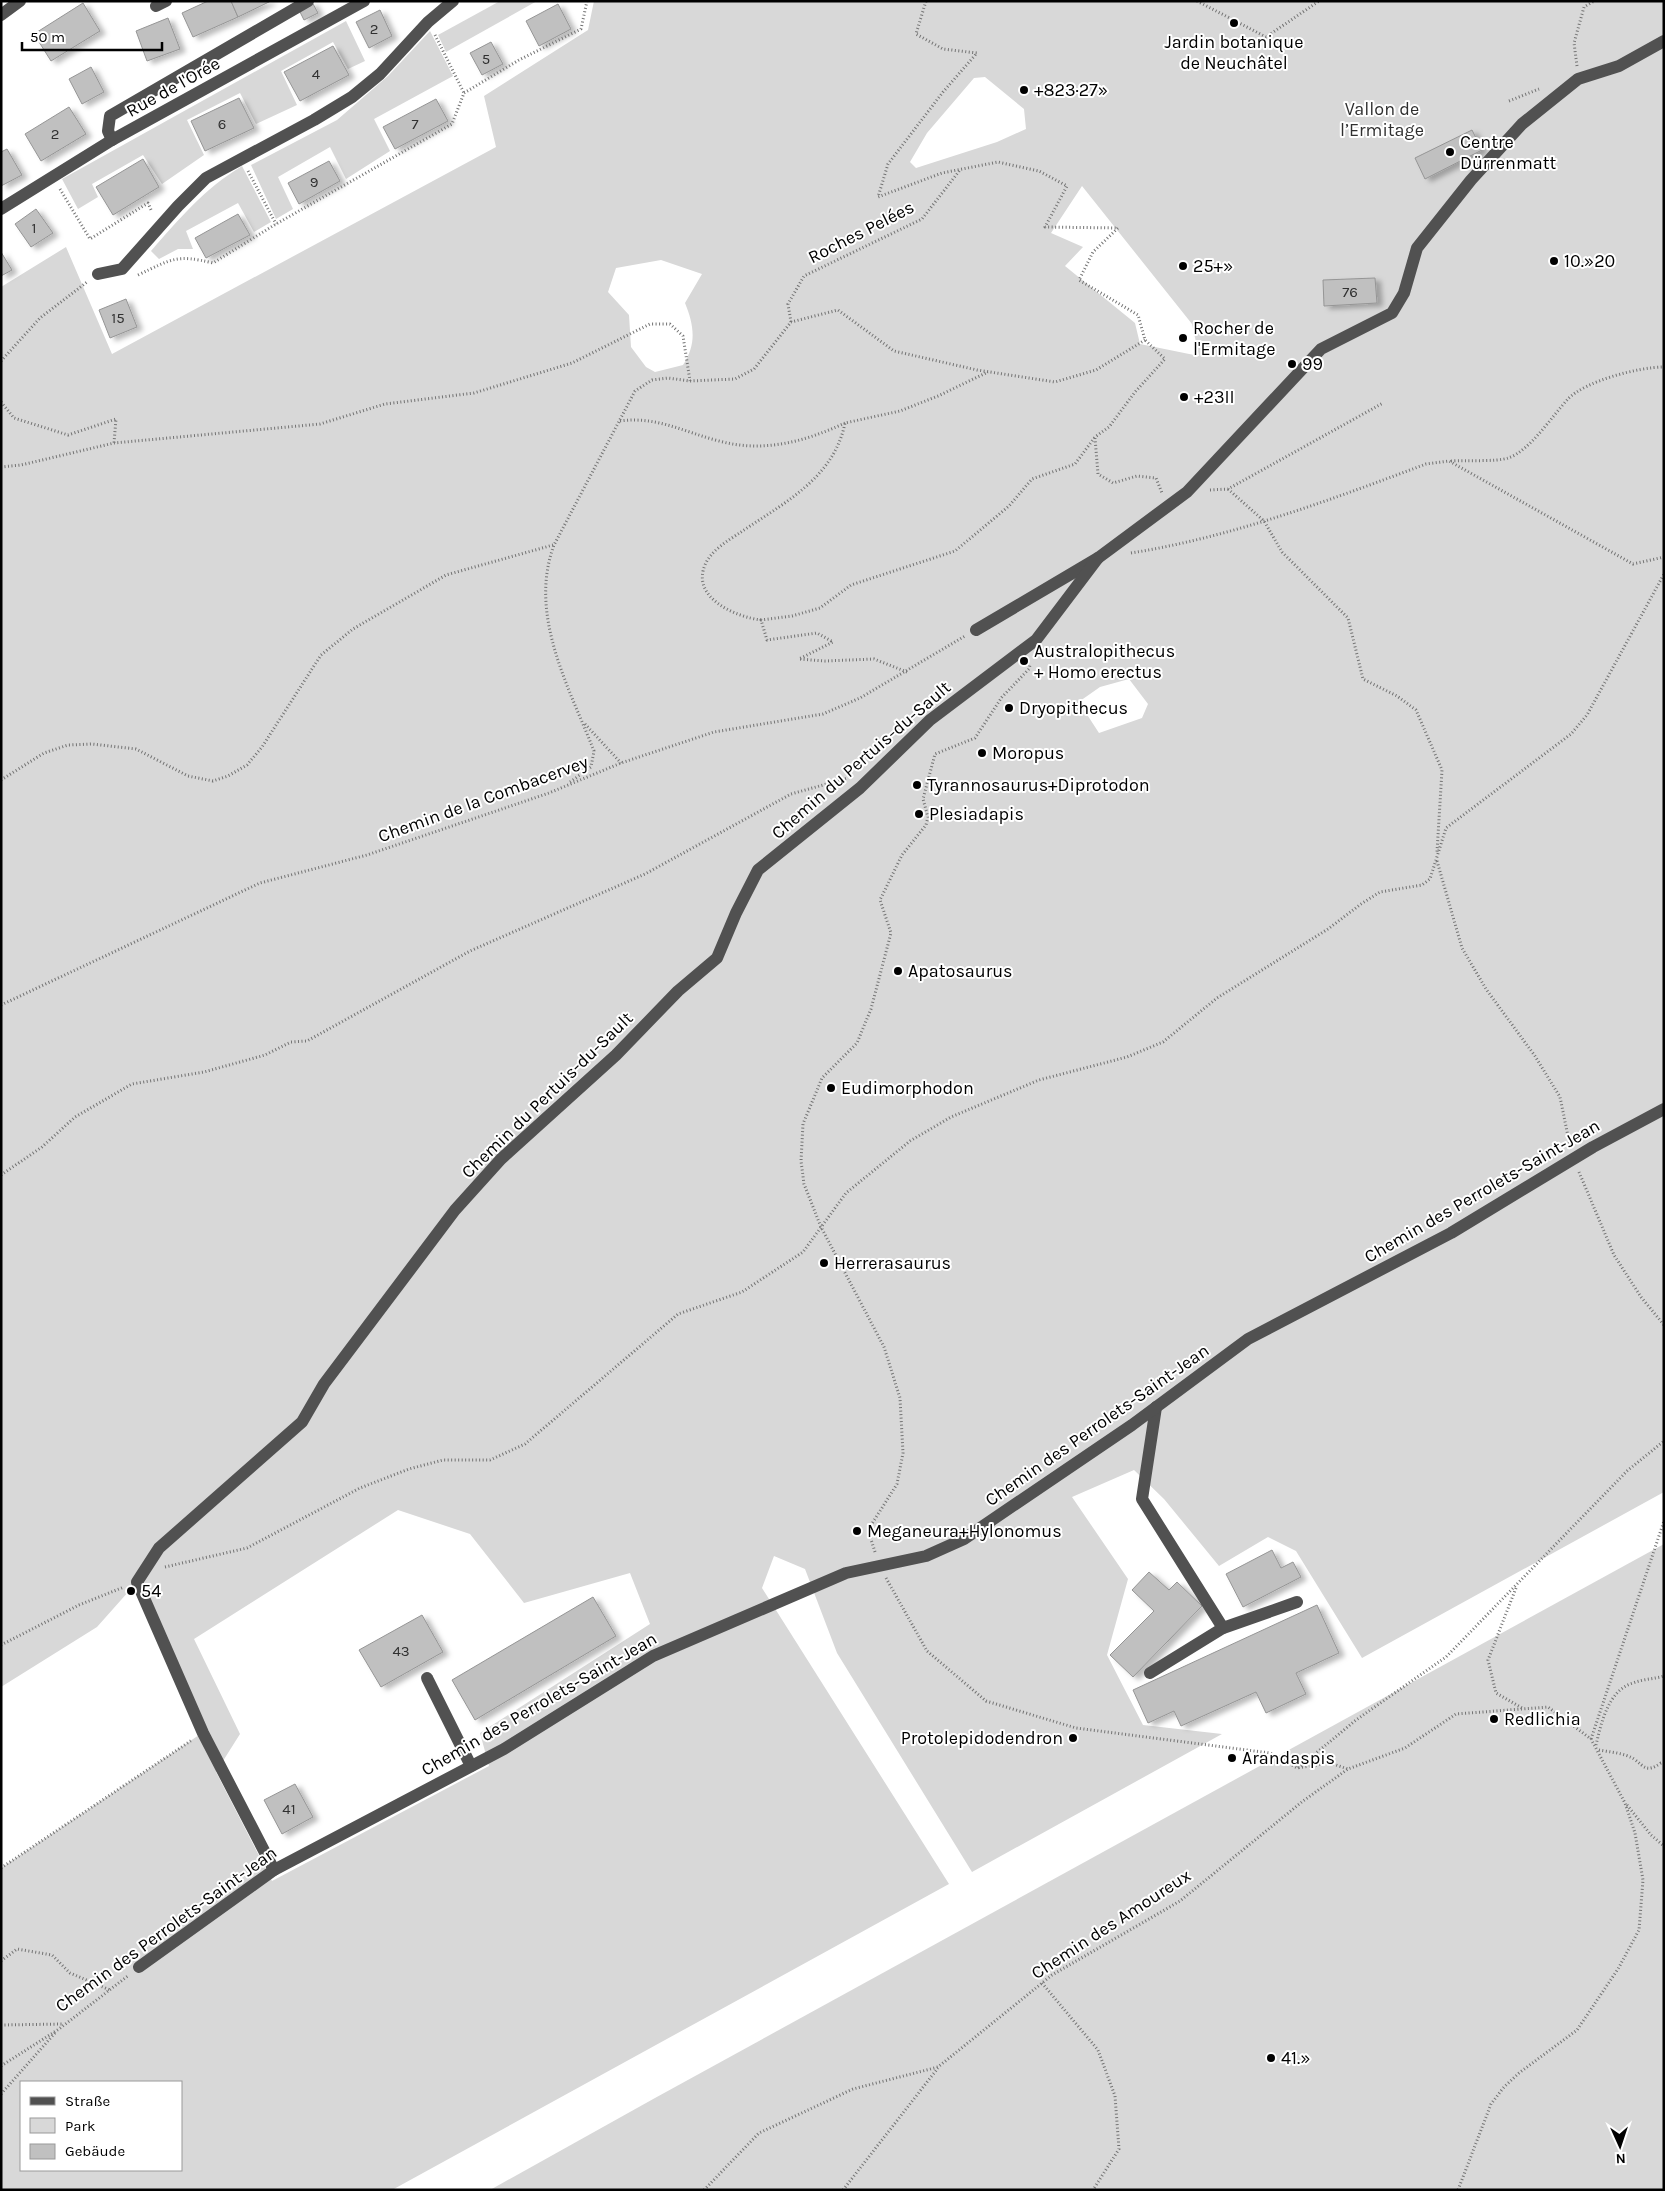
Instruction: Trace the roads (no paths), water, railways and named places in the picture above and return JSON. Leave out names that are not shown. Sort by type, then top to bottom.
[{"type":"street","points":[[1,15],[20,1]]},
{"type":"street","name":"Rue de l'Orée","points":[[1,209],[112,140],[364,1]]},
{"type":"street","points":[[98,274],[122,269],[178,206],[206,178],[241,157],[314,120],[352,96],[380,74],[428,22],[453,1]]},
{"type":"street","points":[[112,140],[108,131],[110,116],[305,2]]},
{"type":"street","name":"Chemin du Pertuis-du-Sault","points":[[976,630],[1098,558],[1168,504],[1187,492],[1321,349],[1392,313],[1404,293],[1417,248],[1471,180],[1522,124],[1578,79],[1618,66],[1664,41]]},
{"type":"street","name":"Chemin du Pertuis-du-Sault","points":[[274,1870],[202,1733],[137,1582],[159,1548],[302,1422],[324,1384],[455,1210],[501,1159],[616,1055],[678,991],[717,958],[736,913],[758,870],[860,788],[930,720],[1036,640],[1098,558]]},
{"type":"street","name":"Chemin des Perrolets-Saint-Jean","points":[[139,1967],[274,1870],[504,1749],[653,1656],[846,1573],[926,1556],[964,1539],[1156,1407],[1248,1339],[1451,1233],[1573,1158],[1664,1109]]},
{"type":"street","points":[[1156,1407],[1142,1499],[1223,1628]]},
{"type":"street","points":[[1150,1673],[1223,1628],[1296,1602]]},
{"type":"street","points":[[427,1678],[471,1766]]},
{"type":"place","name":"Jardin botanique de Neuchâtel","points":[[1234,23]]},
{"type":"place","name":"+823·27»","points":[[1024,90]]},
{"type":"place","name":"Centre Dürrenmatt","points":[[1450,152]]},
{"type":"place","name":"10.»20","points":[[1554,261]]},
{"type":"place","name":"25+»","points":[[1183,266]]},
{"type":"place","name":"Rocher de l'Ermitage","points":[[1183,338]]},
{"type":"place","name":"99","points":[[1292,364]]},
{"type":"place","name":"+23II","points":[[1184,397]]},
{"type":"place","name":"Australopithecus + Homo erectus","points":[[1024,661]]},
{"type":"place","name":"Dryopithecus","points":[[1009,708]]},
{"type":"place","name":"Moropus","points":[[982,753]]},
{"type":"place","name":"Tyrannosaurus+Diprotodon","points":[[917,785]]},
{"type":"place","name":"Plesiadapis","points":[[919,814]]},
{"type":"place","name":"Apatosaurus","points":[[898,971]]},
{"type":"place","name":"Eudimorphodon","points":[[831,1088]]},
{"type":"place","name":"Herrerasaurus","points":[[824,1263]]},
{"type":"place","name":"Meganeura+Hylonomus","points":[[857,1531]]},
{"type":"place","name":"54","points":[[131,1591]]},
{"type":"place","name":"Redlichia","points":[[1494,1719]]},
{"type":"place","name":"Protolepidodendron","points":[[1073,1738]]},
{"type":"place","name":"Arandaspis","points":[[1232,1758]]},
{"type":"place","name":"41.»","points":[[1271,2058]]},
{"type":"park label","name":"Vallon de l’Ermitage","points":[[1382,119]]}]
